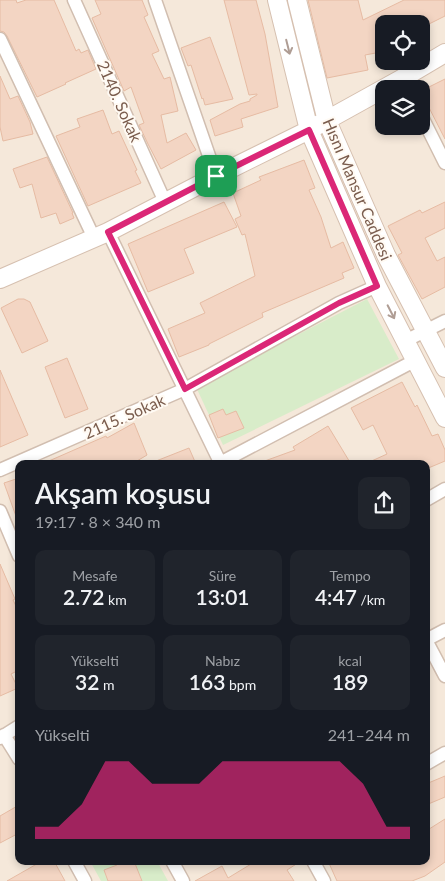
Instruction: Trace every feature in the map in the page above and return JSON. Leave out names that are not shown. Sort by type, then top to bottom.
[{"type":"main road","points":[[277,0],[309,130],[377,286],[445,418]]},
{"type":"main road","name":"Hısnı Mansur Caddesi","points":[[297,0],[327,121],[386,255],[445,368]]},
{"type":"main road","points":[[409,80],[445,53]]},
{"type":"main road","points":[[0,279],[101,235],[375,98]]},
{"type":"street","name":"2140. Sokak","points":[[74,0],[165,202]]},
{"type":"street","points":[[155,0],[216,176]]},
{"type":"street","points":[[0,39],[101,235],[185,389],[220,460]]},
{"type":"street","points":[[430,134],[445,163]]},
{"type":"street","name":"2115. Sokak","points":[[23,460],[185,389],[339,303],[377,286]]},
{"type":"street","points":[[405,341],[445,321]]},
{"type":"street","points":[[227,460],[416,360]]},
{"type":"street","name":"2115. Sokak","points":[[0,470],[15,463]]},
{"type":"street","points":[[430,498],[445,489]]},
{"type":"street","points":[[0,511],[15,547]]},
{"type":"street","points":[[430,638],[445,630]]},
{"type":"street","points":[[430,648],[445,676]]},
{"type":"street","points":[[15,728],[2,736],[15,754]]},
{"type":"street","points":[[430,762],[445,754]]},
{"type":"street","points":[[76,865],[85,881]]},
{"type":"street","points":[[174,865],[183,881]]},
{"type":"street","points":[[315,865],[324,881]]},
{"type":"shaded area","points":[[0,0],[445,0],[445,881],[0,881]]},
{"type":"green space","points":[[367,299],[399,359],[223,445],[196,387]]},
{"type":"green space","points":[[92,865],[159,865],[168,881],[101,881]]},
{"type":"building","points":[[0,0],[16,0],[17,3],[26,0],[54,0],[76,51],[79,49],[81,53],[88,50],[96,69],[37,97],[7,36],[4,32],[0,31]]},
{"type":"building","points":[[95,0],[142,0],[148,15],[144,17],[159,51],[152,54],[164,79],[170,77],[178,111],[161,115],[167,143],[186,133],[196,150],[161,169],[139,125],[144,123],[131,87],[124,91],[92,18],[101,14]]},
{"type":"building","points":[[224,0],[256,0],[265,34],[278,107],[241,119],[243,127],[215,136],[210,120],[240,104],[250,101],[250,99],[257,95],[249,95]]},
{"type":"building","points":[[308,0],[358,0],[363,20],[404,0],[445,0],[445,16],[430,24],[430,15],[375,15],[375,53],[365,55],[368,70],[327,78]]},
{"type":"building","points":[[210,37],[233,99],[205,105],[191,65],[188,66],[181,48]]},
{"type":"building","points":[[0,76],[10,99],[18,96],[30,122],[33,134],[3,141],[0,127]]},
{"type":"building","points":[[445,79],[445,139],[430,110],[430,86]]},
{"type":"building","points":[[103,110],[112,134],[119,131],[141,183],[88,206],[56,136],[80,127],[77,119]]},
{"type":"building","points":[[47,157],[74,218],[60,224],[56,213],[41,218],[32,184],[20,188],[13,169]]},
{"type":"building","points":[[304,160],[315,188],[309,190],[321,217],[331,248],[343,242],[354,268],[342,273],[344,278],[262,313],[263,317],[209,345],[179,357],[168,329],[205,313],[200,303],[255,276],[245,234],[242,235],[235,219],[241,216],[233,193],[261,180],[259,177]]},
{"type":"building","points":[[224,202],[237,227],[184,249],[194,273],[148,292],[128,244]]},
{"type":"building","points":[[445,202],[445,228],[425,238],[437,261],[445,257],[445,287],[422,299],[398,255],[402,253],[388,226],[420,210],[422,213]]},
{"type":"building","points":[[18,299],[30,302],[48,341],[22,353],[1,308]]},
{"type":"building","points":[[67,358],[88,409],[65,418],[45,367]]},
{"type":"building","points":[[0,370],[28,435],[0,447]]},
{"type":"building","points":[[402,382],[415,407],[417,405],[432,436],[438,434],[445,450],[445,461],[430,467],[430,460],[374,460],[387,454],[373,425],[363,430],[351,408]]},
{"type":"building","points":[[223,409],[226,415],[236,411],[244,428],[218,438],[209,415]]},
{"type":"building","points":[[134,423],[147,455],[139,460],[51,460],[106,436],[107,438]]},
{"type":"building","points":[[328,426],[349,460],[268,460],[295,450],[293,447]]},
{"type":"building","points":[[189,448],[194,460],[159,460]]},
{"type":"building","points":[[15,479],[15,513],[4,483]]},
{"type":"building","points":[[0,564],[15,599],[13,600],[15,604],[15,672],[11,674],[15,682],[15,689],[0,696]]},
{"type":"building","points":[[445,776],[445,797],[430,803],[430,782]]},
{"type":"building","points":[[15,807],[15,835],[0,843],[0,816]]},
{"type":"building","points":[[445,819],[445,862],[425,876],[412,881],[337,881],[330,865],[430,865],[430,828]]},
{"type":"building","points":[[35,865],[56,865],[65,881],[7,881]]},
{"type":"building","points":[[117,865],[136,865],[142,881],[108,881],[104,870]]},
{"type":"building","points":[[249,865],[295,865],[287,870],[294,881],[195,881],[222,866],[228,878]]},
{"type":"route","points":[[309,130],[377,286],[339,303],[185,389],[108,232],[216,176],[309,130]]}]
